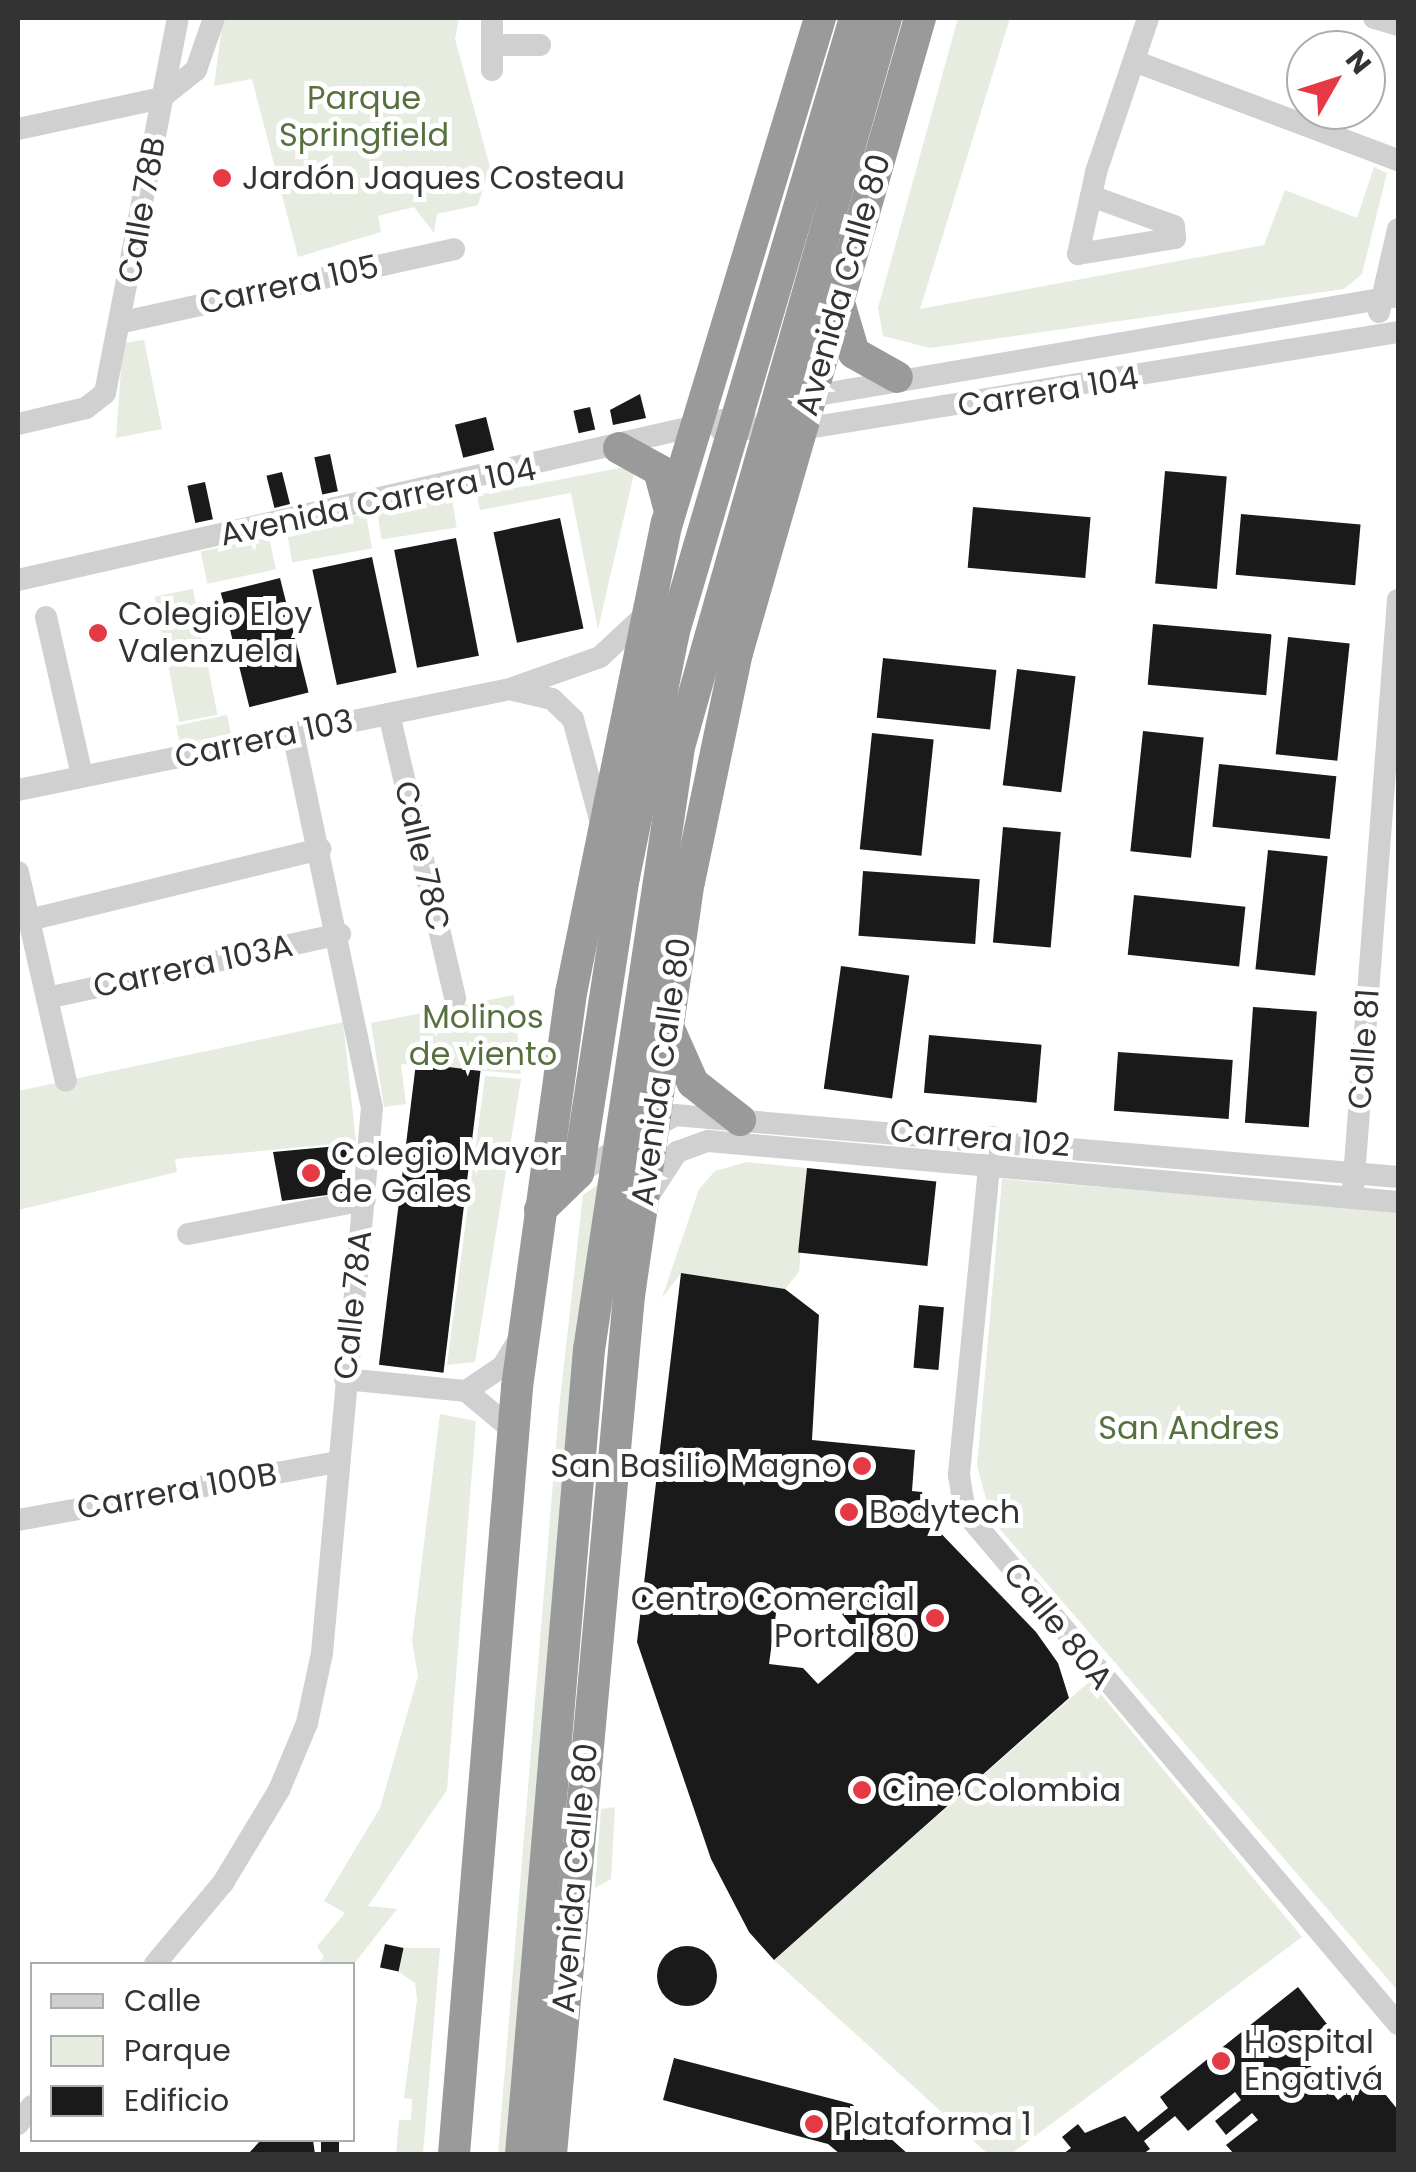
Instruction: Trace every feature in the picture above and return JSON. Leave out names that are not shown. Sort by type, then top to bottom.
[{"type":"highway","points":[[454,2154],[523,1328],[601,823],[667,523],[820,18]]},
{"type":"highway","points":[[835,18],[845,53]]},
{"type":"highway","name":"Avenida Calle 80","points":[[578,1173],[654,719],[734,423],[854,18]]},
{"type":"highway","name":"Avenida Calle 80","points":[[522,2154],[589,1350],[678,747],[886,18]]},
{"type":"highway","name":"Avenida Calle 80","points":[[551,2154],[640,1213],[667,1021],[714,745],[920,18]]},
{"type":"highway","points":[[840,297],[854,354],[897,377]]},
{"type":"highway","points":[[619,448],[658,470],[670,496],[667,523]]},
{"type":"highway","points":[[667,1021],[694,1083],[740,1120]]},
{"type":"highway","points":[[540,1210],[578,1173]]},
{"type":"street","name":"Calle 78B","points":[[18,424],[97,402],[123,322],[178,18]]},
{"type":"street","name":"Calle 78B","points":[[162,98],[196,70],[214,18]]},
{"type":"street","points":[[492,18],[492,70]]},
{"type":"street","points":[[1090,196],[1148,18]]},
{"type":"street","points":[[1374,18],[1398,25]]},
{"type":"street","points":[[492,45],[540,45]]},
{"type":"street","points":[[1134,61],[1398,160]]},
{"type":"street","points":[[18,129],[162,98]]},
{"type":"street","points":[[1387,333],[1398,229]]},
{"type":"street","name":"Carrera 105","points":[[123,322],[454,249]]},
{"type":"street","name":"Carrera 104","points":[[696,430],[770,418],[812,395],[897,377],[1389,298]]},
{"type":"street","name":"Carrera 104","points":[[770,418],[802,429],[1387,333]]},
{"type":"street","name":"Avenida Carrera 104","points":[[18,580],[696,430]]},
{"type":"street","name":"Calle 81","points":[[1354,1186],[1398,600]]},
{"type":"street","name":"Carrera 103","points":[[18,790],[510,689],[600,657],[645,615]]},
{"type":"street","points":[[46,617],[82,776]]},
{"type":"street","name":"Carrera 103","points":[[510,689],[552,698],[573,720],[601,823]]},
{"type":"street","name":"Calle 78C","points":[[389,714],[455,998]]},
{"type":"street","name":"Calle 78A","points":[[157,1962],[234,1865],[279,1790],[316,1689],[365,1200],[369,1076],[293,734]]},
{"type":"street","points":[[28,920],[320,849]]},
{"type":"street","points":[[18,872],[66,1081]]},
{"type":"street","name":"Carrera 103A","points":[[47,998],[340,934]]},
{"type":"street","name":"Carrera 102","points":[[578,1173],[617,1143],[655,1121],[676,1115],[992,1138],[1354,1186],[1398,1202]]},
{"type":"street","name":"Calle 80A","points":[[992,1138],[959,1474],[966,1512],[1398,2024]]},
{"type":"street","name":"Carrera 102","points":[[640,1213],[677,1152],[708,1140],[1354,1186],[1398,1177]]},
{"type":"street","points":[[188,1234],[365,1200]]},
{"type":"street","points":[[466,1390],[504,1366],[523,1328]]},
{"type":"street","points":[[345,1379],[466,1390],[514,1431]]},
{"type":"street","name":"Carrera 100B","points":[[18,1520],[336,1462]]},
{"type":"green space","name":"Parque Springfield","points":[[223,18],[459,18],[455,39],[490,167],[478,205],[437,214],[434,233],[414,207],[378,216],[381,232],[298,257],[252,79],[214,86]]},
{"type":"green space","points":[[958,18],[1010,18],[920,309],[1264,245],[1285,190],[1357,218],[1374,167],[1387,173],[1362,274],[1344,289],[930,348],[883,336],[878,308]]},
{"type":"green space","points":[[144,340],[162,429],[116,438],[123,343]]},
{"type":"green space","points":[[636,465],[598,629],[571,493],[480,510],[477,495]]},
{"type":"green space","points":[[451,492],[457,528],[382,539],[376,504]]},
{"type":"green space","points":[[366,514],[372,548],[292,563],[286,528]]},
{"type":"green space","points":[[269,537],[276,569],[207,584],[201,552]]},
{"type":"green space","points":[[193,589],[217,715],[179,722],[155,596]]},
{"type":"green space","points":[[227,715],[231,734],[180,744],[176,726]]},
{"type":"green space","name":"Molinos de viento","points":[[514,995],[521,1074],[401,1064],[406,1104],[384,1107],[371,1023]]},
{"type":"green space","points":[[343,1022],[356,1142],[175,1159],[177,1172],[18,1210],[18,1091]]},
{"type":"green space","points":[[485,1076],[521,1079],[475,1362],[447,1365]]},
{"type":"green space","points":[[747,1162],[807,1168],[799,1272],[785,1289],[681,1273],[662,1298],[699,1189],[715,1171]]},
{"type":"green space","name":"San Andres","points":[[1002,1179],[1398,1211],[1398,1991],[992,1520],[977,1466]]},
{"type":"green space","points":[[599,1184],[508,2154],[498,2154],[559,1409],[583,1195]]},
{"type":"green space","points":[[440,1414],[476,1421],[447,1790],[368,1906],[397,1909],[355,1962],[320,1962],[324,1957],[317,1946],[345,1913],[324,1901],[380,1808],[418,1676],[412,1641]]},
{"type":"green space","points":[[1090,1681],[1302,1937],[1011,2154],[988,2154],[774,1960]]},
{"type":"green space","points":[[615,1807],[611,1879],[595,1888],[601,1809]]},
{"type":"green space","points":[[404,1948],[440,1948],[423,2154],[396,2154],[399,2120],[411,2120],[412,2099],[404,2098],[417,2000],[415,1983],[399,1972]]},
{"type":"building","points":[[640,394],[646,418],[613,425],[610,410]]},
{"type":"building","points":[[590,407],[595,429],[579,433],[573,411]]},
{"type":"building","points":[[486,417],[494,450],[463,458],[455,425]]},
{"type":"building","points":[[330,454],[338,491],[322,494],[314,457]]},
{"type":"building","points":[[1165,471],[1227,476],[1217,589],[1155,584]]},
{"type":"building","points":[[282,472],[290,504],[274,508],[266,476]]},
{"type":"building","points":[[205,482],[213,519],[195,523],[187,486]]},
{"type":"building","points":[[973,507],[1091,517],[1085,578],[968,568]]},
{"type":"building","points":[[1241,514],[1361,524],[1355,585],[1236,575]]},
{"type":"building","points":[[560,518],[583,629],[517,643],[493,532]]},
{"type":"building","points":[[456,538],[479,656],[417,668],[394,550]]},
{"type":"building","points":[[372,557],[397,672],[337,685],[312,570]]},
{"type":"building","points":[[280,578],[309,692],[249,707],[221,593]]},
{"type":"building","points":[[1153,624],[1272,634],[1266,695],[1148,685]]},
{"type":"building","points":[[1288,637],[1350,643],[1337,761],[1276,754]]},
{"type":"building","points":[[883,658],[996,670],[990,730],[877,718]]},
{"type":"building","points":[[1017,669],[1076,676],[1061,792],[1003,785]]},
{"type":"building","points":[[1143,731],[1204,737],[1191,858],[1130,851]]},
{"type":"building","points":[[872,733],[934,739],[921,856],[860,849]]},
{"type":"building","points":[[1219,764],[1336,776],[1330,839],[1212,827]]},
{"type":"building","points":[[1003,827],[1061,832],[1051,948],[993,943]]},
{"type":"building","points":[[1268,850],[1328,856],[1315,976],[1255,969]]},
{"type":"building","points":[[863,871],[980,879],[975,944],[858,936]]},
{"type":"building","points":[[1134,895],[1245,907],[1239,966],[1128,955]]},
{"type":"building","points":[[841,966],[909,976],[892,1098],[824,1089]]},
{"type":"building","points":[[1253,1007],[1317,1011],[1309,1127],[1245,1123]]},
{"type":"building","points":[[929,1035],[1042,1045],[1037,1103],[924,1093]]},
{"type":"building","points":[[1118,1052],[1233,1060],[1229,1119],[1114,1111]]},
{"type":"building","points":[[416,1063],[481,1071],[443,1373],[379,1365]]},
{"type":"building","name":"Colegio Mayor de Gales","points":[[349,1145],[342,1193],[282,1201],[273,1152]]},
{"type":"building","points":[[807,1168],[936,1182],[927,1266],[798,1253]]},
{"type":"building","name":"Centro Comercial Portal 80","points":[[681,1273],[785,1289],[819,1315],[812,1440],[915,1450],[912,1491],[922,1492],[927,1519],[1036,1632],[1058,1663],[1069,1698],[774,1960],[749,1932],[711,1859],[637,1642]],"holes":[[[778,1599],[835,1605],[865,1644],[818,1684],[803,1668],[769,1664]]]},
{"type":"building","points":[[919,1305],[944,1307],[938,1370],[914,1368]]},
{"type":"building","points":[[385,1944],[404,1948],[399,1971],[380,1967]]},
{"type":"building","points":[[687,1946],[708,1955],[717,1976],[708,1997],[687,2006],[666,1997],[657,1976],[666,1955]]},
{"type":"building","points":[[1298,1987],[1327,2024],[1297,2049],[1338,2100],[1369,2074],[1398,2110],[1398,2154],[1234,2154],[1226,2145],[1258,2120],[1252,2113],[1226,2135],[1215,2121],[1241,2100],[1235,2092],[1188,2131],[1175,2116],[1144,2141],[1150,2149],[1143,2154],[1063,2154],[1071,2148],[1062,2137],[1078,2124],[1085,2133],[1125,2116],[1138,2132],[1168,2108],[1160,2097]]},
{"type":"building","name":"Plataforma 1","points":[[674,2058],[852,2104],[908,2154],[840,2154],[828,2144],[663,2100]]},
{"type":"building","points":[[259,2142],[313,2142],[315,2154],[248,2154]]},
{"type":"building","points":[[321,2142],[339,2142],[339,2154],[321,2154]]},
{"type":"place","name":"Jardón Jaques Costeau","points":[[222,178]]},
{"type":"place","name":"Colegio Eloy Valenzuela","points":[[98,633]]},
{"type":"place","name":"Colegio Mayor de Gales","points":[[311,1173]]},
{"type":"place","name":"San Basilio Magno","points":[[862,1466]]},
{"type":"place","name":"Bodytech","points":[[849,1512]]},
{"type":"place","name":"Centro Comercial Portal 80","points":[[935,1618]]},
{"type":"place","name":"Cine Colombia","points":[[862,1790]]},
{"type":"place","name":"Hospital Engativá","points":[[1221,2061]]},
{"type":"place","name":"Plataforma 1","points":[[814,2124]]}]
